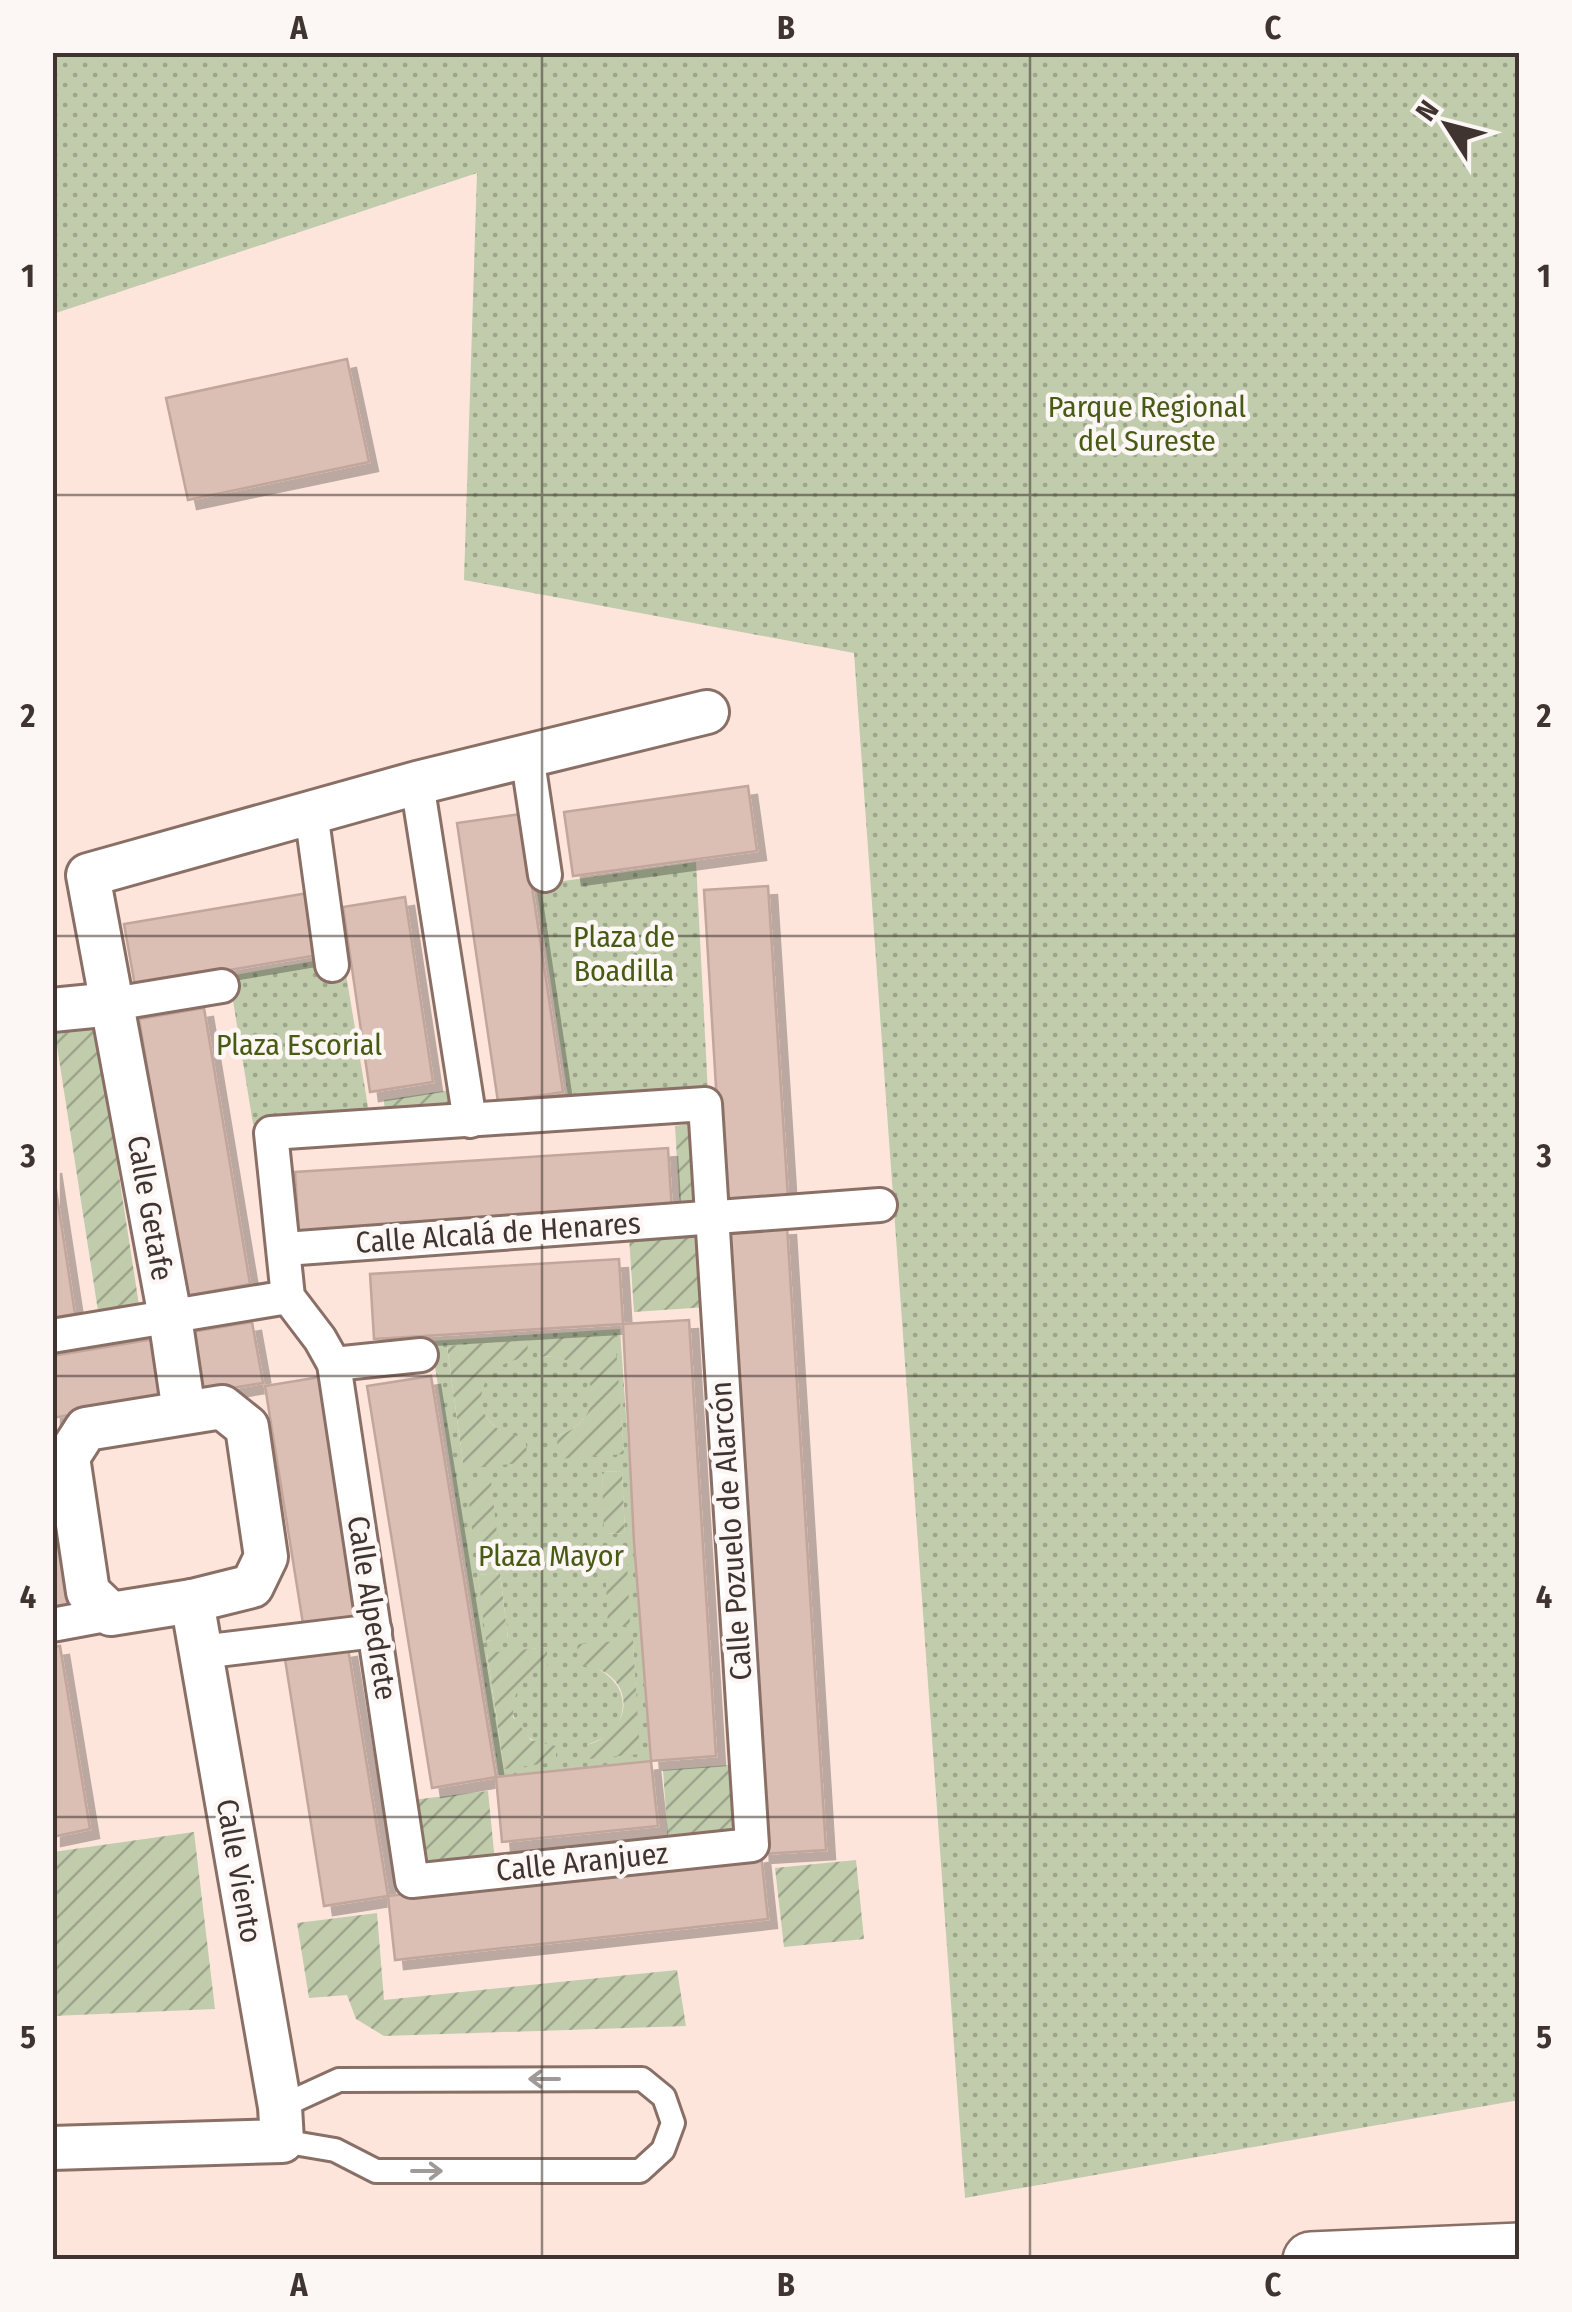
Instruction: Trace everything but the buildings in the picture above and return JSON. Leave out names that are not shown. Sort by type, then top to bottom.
[{"type":"street","points":[[332,964],[311,812],[417,782],[707,712]]},
{"type":"street","points":[[526,755],[544,874]]},
{"type":"street","points":[[417,782],[470,1121],[272,1133],[288,1297],[327,1351],[421,1355]]},
{"type":"street","name":"Calle Getafe","points":[[184,1412],[88,875],[311,812]]},
{"type":"street","points":[[52,1010],[222,986]]},
{"type":"street","name":"Calle Pozuelo de Alarcón","points":[[470,1121],[705,1104],[752,1844]]},
{"type":"street","name":"Calle Alcalá de Henares","points":[[285,1248],[880,1205]]},
{"type":"street","points":[[52,1336],[288,1297]]},
{"type":"street","name":"Calle Alpedrete","points":[[327,1351],[376,1632],[412,1881]]},
{"type":"street","points":[[52,1625],[192,1601],[252,1586],[266,1556],[247,1427],[222,1407],[86,1429],[68,1457],[88,1592],[111,1614]]},
{"type":"street","name":"Calle Viento","points":[[192,1601],[281,2124]]},
{"type":"street","points":[[200,1652],[376,1632]]},
{"type":"street","name":"Calle Aranjuez","points":[[412,1881],[752,1844]]},
{"type":"street","points":[[52,2148],[281,2124]]},
{"type":"street","points":[[1311,2260],[1520,2251]]},
{"type":"lane","points":[[642,2078],[664,2097],[674,2123],[662,2150],[640,2171],[376,2171],[281,2124],[339,2080],[642,2078]]},
{"type":"green space","name":"Parque Regional del Sureste","points":[[52,53],[1519,53],[1519,2100],[965,2198],[854,653],[464,580],[477,173],[53,314]]},
{"type":"green space","name":"Plaza de Boadilla","points":[[696,862],[708,1093],[569,1102],[536,885]]},
{"type":"green space","name":"Plaza Escorial","points":[[343,956],[369,1113],[253,1124],[229,976]]},
{"type":"green space","points":[[96,1027],[139,1305],[98,1311],[55,1033]]},
{"type":"green space","points":[[456,1089],[458,1109],[385,1115],[384,1100]]},
{"type":"green space","points":[[690,1124],[695,1209],[680,1211],[675,1126]]},
{"type":"green space","points":[[703,1233],[707,1307],[634,1312],[629,1237]]},
{"type":"green space","name":"Plaza Mayor","points":[[620,1329],[650,1761],[499,1776],[431,1341]],"holes":[[[614,1334],[624,1453],[557,1436],[587,1415],[591,1387],[574,1364],[538,1357]],[[527,1340],[516,1359],[499,1366],[488,1377],[481,1402],[494,1426],[525,1438],[464,1469],[447,1347]],[[622,1471],[625,1533],[605,1534],[602,1472]],[[500,1573],[508,1638],[487,1641],[478,1575]],[[633,1640],[639,1754],[587,1745],[613,1734],[622,1713],[618,1687],[593,1666]],[[547,1647],[538,1667],[518,1686],[512,1704],[521,1729],[543,1745],[504,1769],[487,1654]]]},
{"type":"green space","points":[[615,1334],[624,1454],[558,1459],[557,1436],[575,1427],[586,1415],[592,1401],[591,1387],[585,1374],[573,1364],[537,1357],[537,1339]]},
{"type":"green space","points":[[528,1340],[527,1358],[508,1362],[493,1371],[481,1398],[492,1424],[505,1433],[525,1437],[528,1462],[464,1469],[447,1346]]},
{"type":"green space","points":[[622,1471],[625,1533],[604,1534],[602,1472]]},
{"type":"green space","points":[[491,1482],[498,1542],[474,1546],[467,1485]]},
{"type":"green space","points":[[627,1562],[630,1626],[608,1627],[605,1563]]},
{"type":"green space","points":[[500,1573],[508,1639],[486,1641],[478,1575]]},
{"type":"green space","points":[[633,1640],[640,1754],[588,1759],[587,1745],[616,1727],[624,1700],[611,1677],[579,1665],[577,1644]]},
{"type":"green space","points":[[547,1647],[547,1668],[520,1685],[513,1717],[531,1740],[556,1746],[556,1762],[504,1769],[487,1653]]},
{"type":"green space","points":[[742,1764],[747,1835],[668,1841],[663,1770]]},
{"type":"green space","points":[[488,1791],[495,1862],[419,1870],[412,1800]]},
{"type":"green space","points":[[194,1832],[215,2009],[53,2016],[53,1852]]},
{"type":"green space","points":[[856,1860],[864,1939],[784,1947],[775,1868]]},
{"type":"green space","points":[[377,1913],[384,2000],[677,1970],[686,2026],[384,2036],[356,2019],[347,1995],[309,1998],[297,1923]]}]
